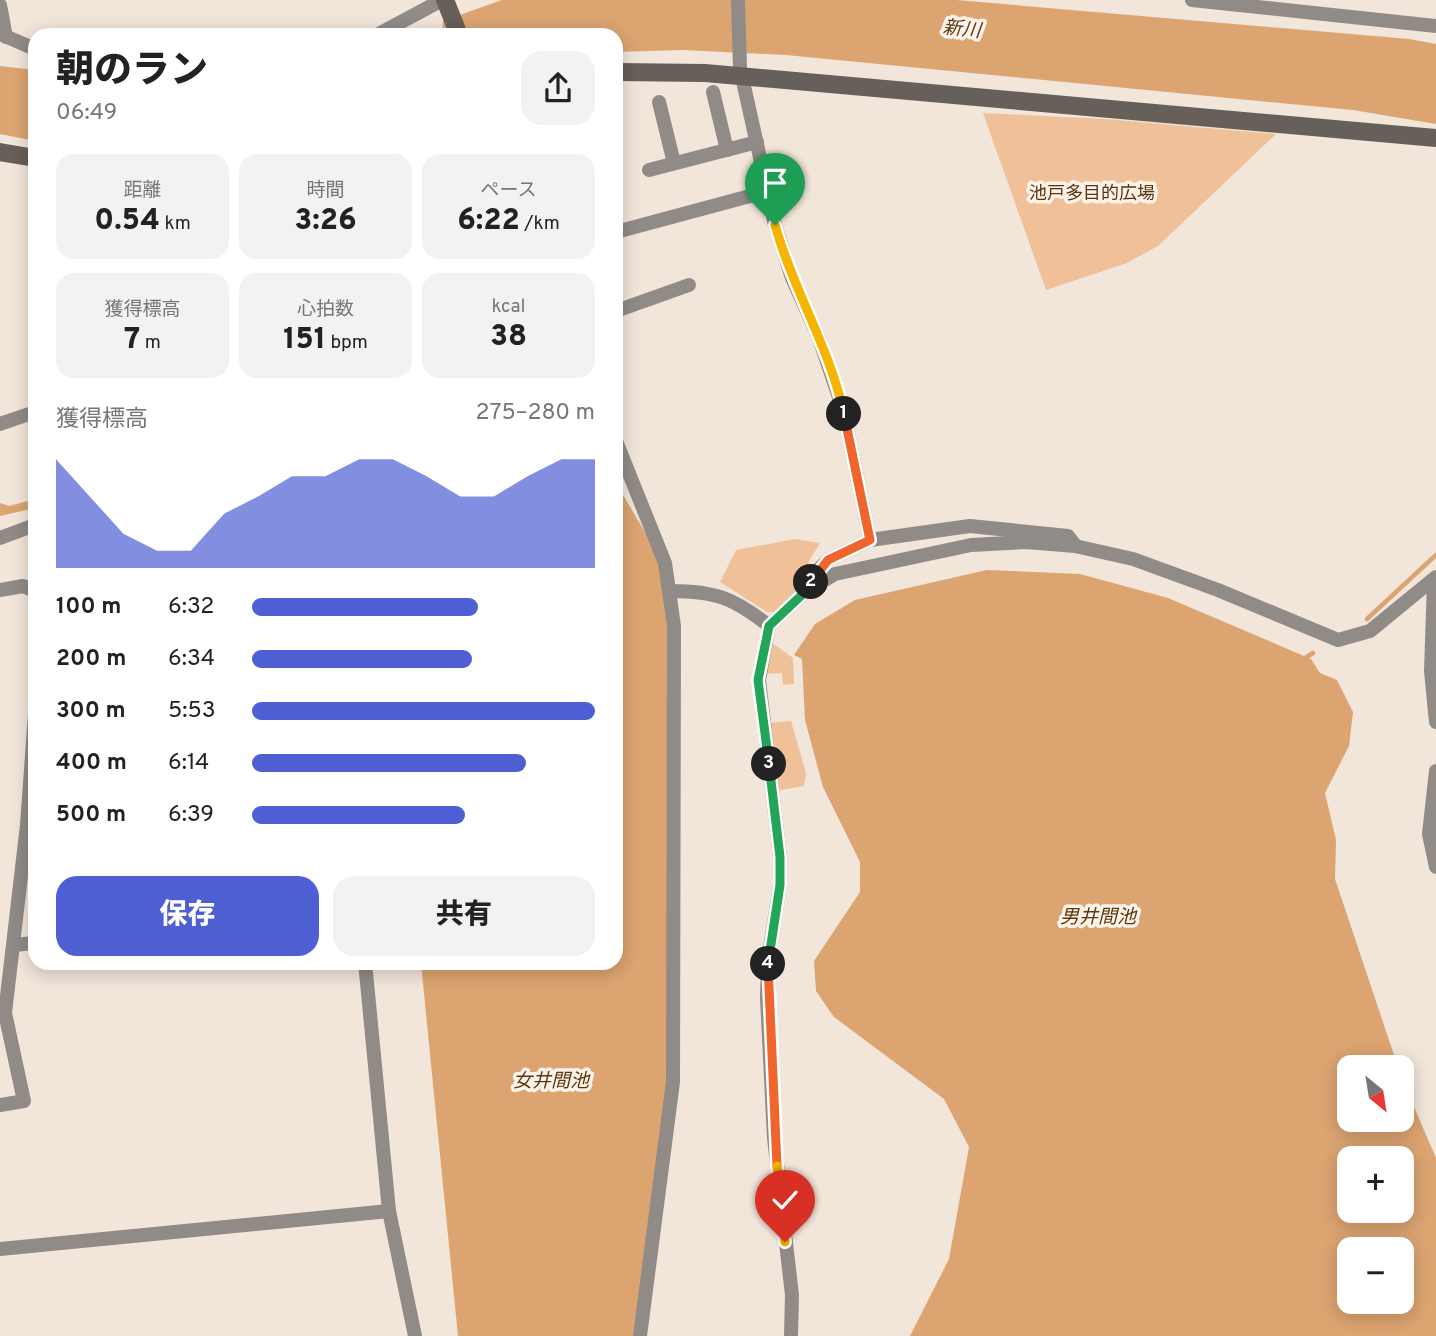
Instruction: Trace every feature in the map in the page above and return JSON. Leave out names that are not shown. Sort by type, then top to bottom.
[{"type":"street","points":[[738,0],[741,72],[783,252],[828,362],[843,409],[870,540]]},
{"type":"street","points":[[1192,0],[1260,3],[1436,26]]},
{"type":"street","points":[[392,28],[445,3],[456,28]]},
{"type":"street","points":[[0,5],[3,36],[28,46]]},
{"type":"street","points":[[623,72],[741,72],[1436,138]]},
{"type":"street","points":[[713,92],[727,150]]},
{"type":"street","points":[[659,102],[674,163]]},
{"type":"street","points":[[649,170],[757,142]]},
{"type":"street","points":[[0,152],[28,157]]},
{"type":"street","points":[[623,230],[769,191]]},
{"type":"street","points":[[623,309],[689,285]]},
{"type":"street","points":[[0,424],[28,414]]},
{"type":"street","points":[[623,458],[666,562],[674,626],[673,1082],[640,1336]]},
{"type":"street","points":[[806,591],[816,572],[828,560],[870,540],[970,526],[1068,536],[1076,546]]},
{"type":"street","points":[[0,537],[28,527]]},
{"type":"street","points":[[791,1336],[792,1295],[774,1138],[767,998],[768,961],[780,876],[758,680],[769,626],[806,591],[835,574],[971,545],[1026,542],[1076,546],[1133,559],[1218,590],[1338,640],[1370,631],[1435,579]]},
{"type":"street","points":[[1435,579],[1431,671],[1436,722]]},
{"type":"street","points":[[0,590],[23,586],[28,588]]},
{"type":"street","points":[[671,591],[699,591],[729,597],[769,626]]},
{"type":"street","points":[[1436,771],[1429,834],[1436,867]]},
{"type":"street","points":[[0,1105],[24,1101],[5,1046],[5,1013],[28,811]]},
{"type":"street","points":[[13,945],[28,944]]},
{"type":"street","points":[[366,970],[389,1211],[415,1336]]},
{"type":"street","points":[[0,1249],[389,1211]]},
{"type":"green space","name":"池戸多目的広場","points":[[983,113],[1105,119],[1276,134],[1158,246],[1127,263],[1046,290]]},
{"type":"green space","points":[[795,539],[820,543],[809,561],[801,589],[775,612],[767,612],[720,582],[736,550]]},
{"type":"green space","points":[[771,642],[793,658],[794,684],[783,685],[782,673],[763,674]]},
{"type":"green space","points":[[791,721],[806,773],[804,786],[775,791],[767,723]]},
{"type":"water","name":"新川","points":[[502,0],[956,0],[1409,39],[1436,44],[1436,124],[1353,110],[786,55],[683,50],[623,52],[623,28],[442,28],[443,21]]},
{"type":"water","points":[[0,66],[28,69],[28,140],[0,134]]},
{"type":"water","name":"女井間池","points":[[623,495],[658,554],[667,598],[670,1078],[634,1336],[458,1336],[422,970],[623,970]]},
{"type":"water","points":[[28,501],[28,510],[0,516],[0,503],[9,506]]},
{"type":"water","name":"男井間池","points":[[987,570],[1080,574],[1168,598],[1311,659],[1320,673],[1337,680],[1353,712],[1349,746],[1325,793],[1336,840],[1335,879],[1394,1055],[1337,1055],[1337,1132],[1414,1132],[1414,1107],[1436,1158],[1436,1336],[910,1336],[949,1259],[969,1147],[944,1099],[834,1017],[816,991],[814,961],[860,892],[860,862],[823,787],[805,720],[802,659],[794,655],[815,624],[855,600]]},
{"type":"waterway","points":[[1367,619],[1436,555]]},
{"type":"waterway","points":[[1302,660],[1313,653]]},
{"type":"route","points":[[775,225],[792,278],[819,338],[843,409],[870,540],[828,560],[816,572],[806,591],[769,626],[758,680],[780,857],[780,885],[768,961],[767,998],[774,1138],[785,1242]]}]
